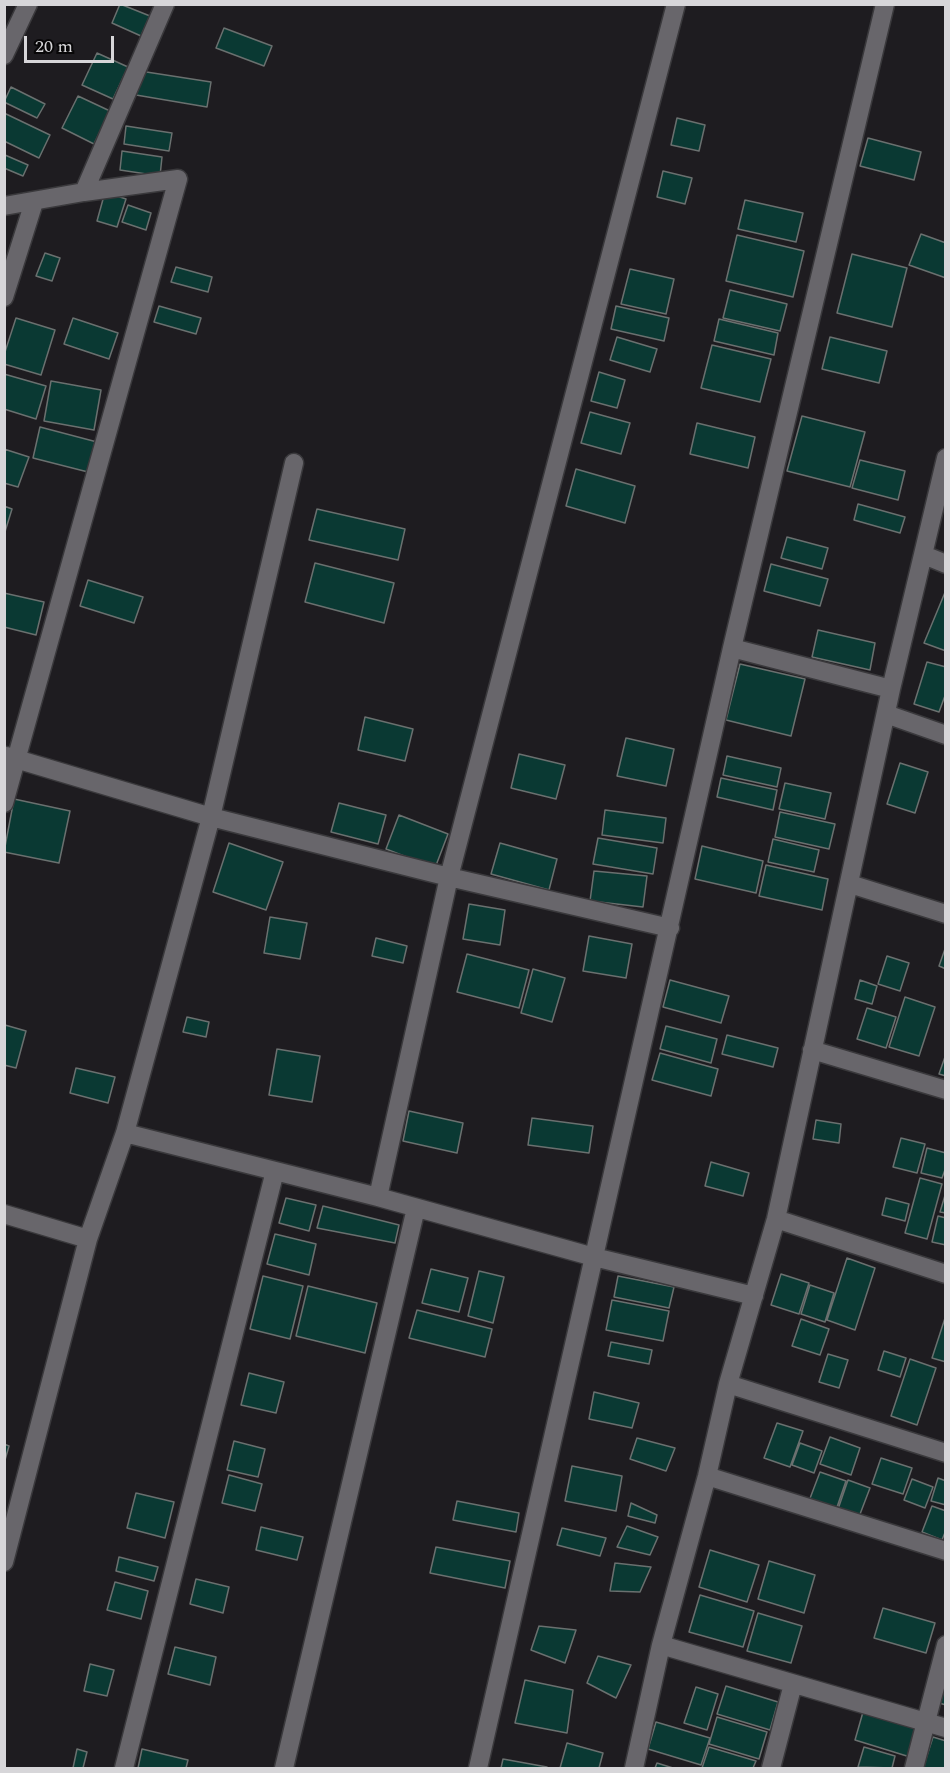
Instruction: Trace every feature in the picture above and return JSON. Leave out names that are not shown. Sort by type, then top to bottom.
[{"type":"street","points":[[4,55],[28,4]]},
{"type":"street","points":[[84,192],[165,4]]},
{"type":"street","points":[[378,1197],[449,877],[676,4]]},
{"type":"street","points":[[478,1768],[732,648],[885,4]]},
{"type":"street","points":[[4,206],[178,179],[10,758],[4,803]]},
{"type":"street","points":[[4,297],[34,202]]},
{"type":"street","points":[[634,1768],[661,1645],[707,1476],[728,1384],[776,1219],[891,689],[945,458]]},
{"type":"street","points":[[4,1563],[88,1239],[125,1133],[211,817],[294,463]]},
{"type":"street","points":[[924,555],[945,564]]},
{"type":"street","points":[[732,648],[891,689]]},
{"type":"street","points":[[886,714],[945,735]]},
{"type":"street","points":[[10,758],[211,817],[449,877],[670,928]]},
{"type":"street","points":[[850,884],[945,914]]},
{"type":"street","points":[[812,1050],[945,1090]]},
{"type":"street","points":[[125,1133],[378,1197],[594,1257],[754,1296]]},
{"type":"street","points":[[124,1768],[275,1171]]},
{"type":"street","points":[[284,1768],[416,1208]]},
{"type":"street","points":[[4,1214],[88,1239]]},
{"type":"street","points":[[776,1219],[945,1274]]},
{"type":"street","points":[[728,1384],[945,1453]]},
{"type":"street","points":[[707,1476],[945,1551]]},
{"type":"street","points":[[914,1768],[945,1644]]},
{"type":"street","points":[[661,1645],[945,1728]]},
{"type":"street","points":[[771,1768],[793,1684]]},
{"type":"building","points":[[120,4],[150,16],[141,36],[112,23]]},
{"type":"building","points":[[224,28],[272,46],[264,66],[216,48]]},
{"type":"building","points":[[97,53],[128,67],[113,99],[82,85]]},
{"type":"building","points":[[140,71],[211,82],[207,107],[136,95]]},
{"type":"building","points":[[11,87],[45,104],[37,118],[4,102]]},
{"type":"building","points":[[78,96],[110,111],[94,144],[62,128]]},
{"type":"building","points":[[4,113],[50,135],[39,158],[4,141]]},
{"type":"building","points":[[677,118],[705,125],[699,151],[671,145]]},
{"type":"building","points":[[126,126],[172,133],[169,151],[124,144]]},
{"type":"building","points":[[868,138],[921,152],[914,180],[860,166]]},
{"type":"building","points":[[122,151],[162,157],[160,176],[120,170]]},
{"type":"building","points":[[5,155],[28,165],[23,176],[4,168]]},
{"type":"building","points":[[663,171],[692,178],[685,204],[657,197]]},
{"type":"building","points":[[105,192],[126,199],[117,227],[97,221]]},
{"type":"building","points":[[745,200],[803,213],[796,242],[738,229]]},
{"type":"building","points":[[128,205],[151,213],[146,230],[122,222]]},
{"type":"building","points":[[921,234],[946,243],[946,278],[909,265]]},
{"type":"building","points":[[737,235],[804,251],[793,297],[726,281]]},
{"type":"building","points":[[45,253],[60,258],[52,281],[36,276]]},
{"type":"building","points":[[852,254],[907,268],[892,327],[837,313]]},
{"type":"building","points":[[176,267],[212,277],[208,292],[171,282]]},
{"type":"building","points":[[630,269],[674,279],[666,314],[621,304]]},
{"type":"building","points":[[730,290],[787,304],[780,331],[723,318]]},
{"type":"building","points":[[159,306],[201,318],[196,334],[154,322]]},
{"type":"building","points":[[616,306],[669,318],[664,341],[611,329]]},
{"type":"building","points":[[16,318],[55,330],[41,375],[4,364],[4,355]]},
{"type":"building","points":[[73,318],[118,333],[109,359],[64,344]]},
{"type":"building","points":[[719,319],[778,333],[774,355],[714,341]]},
{"type":"building","points":[[617,337],[657,349],[650,372],[610,360]]},
{"type":"building","points":[[830,337],[887,351],[879,383],[822,369]]},
{"type":"building","points":[[712,345],[771,359],[760,402],[701,388]]},
{"type":"building","points":[[599,372],[625,380],[617,408],[591,401]]},
{"type":"building","points":[[4,374],[46,386],[36,419],[4,409]]},
{"type":"building","points":[[51,381],[101,390],[94,430],[44,421]]},
{"type":"building","points":[[590,412],[630,423],[621,454],[581,443]]},
{"type":"building","points":[[802,416],[865,432],[850,487],[787,471]]},
{"type":"building","points":[[697,423],[755,437],[748,468],[690,454]]},
{"type":"building","points":[[40,427],[97,442],[88,472],[33,458]]},
{"type":"building","points":[[4,449],[29,457],[18,487],[4,483]]},
{"type":"building","points":[[860,460],[905,471],[898,500],[852,488]]},
{"type":"building","points":[[576,469],[635,486],[625,523],[566,506]]},
{"type":"building","points":[[858,504],[905,517],[900,533],[854,520]]},
{"type":"building","points":[[4,506],[12,509],[4,535]]},
{"type":"building","points":[[317,509],[405,529],[398,560],[309,540]]},
{"type":"building","points":[[787,537],[828,548],[822,569],[781,558]]},
{"type":"building","points":[[315,563],[394,583],[384,623],[305,602]]},
{"type":"building","points":[[771,564],[828,579],[820,606],[764,591]]},
{"type":"building","points":[[88,580],[143,597],[134,623],[80,606]]},
{"type":"building","points":[[946,590],[946,651],[924,643]]},
{"type":"building","points":[[4,593],[44,602],[36,635],[4,627]]},
{"type":"building","points":[[818,630],[875,643],[870,670],[812,657]]},
{"type":"building","points":[[927,662],[946,667],[946,693],[939,712],[914,704]]},
{"type":"building","points":[[740,664],[805,679],[791,736],[726,720]]},
{"type":"building","points":[[365,717],[413,729],[405,761],[358,750]]},
{"type":"building","points":[[626,738],[674,749],[666,786],[617,776]]},
{"type":"building","points":[[519,754],[565,765],[556,799],[511,788]]},
{"type":"building","points":[[727,756],[781,768],[777,787],[723,775]]},
{"type":"building","points":[[900,763],[928,772],[915,813],[887,804]]},
{"type":"building","points":[[721,778],[777,790],[773,810],[717,797]]},
{"type":"building","points":[[785,783],[831,793],[825,819],[779,809]]},
{"type":"building","points":[[14,799],[70,811],[59,863],[4,852]]},
{"type":"building","points":[[339,803],[386,815],[378,844],[331,832]]},
{"type":"building","points":[[605,810],[666,818],[663,843],[602,835]]},
{"type":"building","points":[[780,812],[835,824],[829,849],[775,837]]},
{"type":"building","points":[[399,815],[448,834],[435,868],[386,849]]},
{"type":"building","points":[[598,838],[657,848],[653,874],[593,864]]},
{"type":"building","points":[[773,839],[819,850],[814,872],[768,862]]},
{"type":"building","points":[[229,843],[283,862],[266,910],[213,892]]},
{"type":"building","points":[[500,843],[557,859],[549,890],[491,874]]},
{"type":"building","points":[[702,846],[763,861],[756,893],[695,879]]},
{"type":"building","points":[[766,865],[828,879],[822,910],[759,896]]},
{"type":"building","points":[[594,871],[647,876],[643,907],[590,901]]},
{"type":"building","points":[[469,904],[505,910],[500,945],[463,939]]},
{"type":"building","points":[[270,917],[307,923],[300,959],[264,953]]},
{"type":"building","points":[[589,936],[632,944],[626,978],[583,971]]},
{"type":"building","points":[[376,938],[407,946],[403,963],[372,956]]},
{"type":"building","points":[[946,946],[946,969],[939,966]]},
{"type":"building","points":[[467,954],[529,970],[519,1008],[457,992]]},
{"type":"building","points":[[887,956],[909,963],[900,991],[878,984]]},
{"type":"building","points":[[533,969],[565,978],[552,1022],[521,1013]]},
{"type":"building","points":[[670,980],[729,996],[721,1023],[663,1007]]},
{"type":"building","points":[[860,980],[877,986],[872,1004],[855,999]]},
{"type":"building","points":[[905,997],[935,1007],[919,1056],[889,1047]]},
{"type":"building","points":[[867,1008],[896,1017],[886,1048],[857,1039]]},
{"type":"building","points":[[187,1017],[209,1022],[206,1037],[183,1032]]},
{"type":"building","points":[[5,1025],[26,1031],[16,1068],[4,1065]]},
{"type":"building","points":[[666,1026],[717,1039],[711,1063],[660,1049]]},
{"type":"building","points":[[727,1035],[778,1048],[773,1067],[722,1054]]},
{"type":"building","points":[[277,1049],[320,1056],[312,1102],[269,1095]]},
{"type":"building","points":[[660,1053],[718,1069],[711,1096],[652,1080]]},
{"type":"building","points":[[946,1054],[946,1076],[939,1074]]},
{"type":"building","points":[[76,1068],[115,1077],[108,1103],[70,1093]]},
{"type":"building","points":[[409,1111],[463,1123],[457,1153],[403,1141]]},
{"type":"building","points":[[532,1118],[593,1126],[589,1153],[528,1145]]},
{"type":"building","points":[[816,1120],[841,1124],[839,1143],[813,1139]]},
{"type":"building","points":[[901,1138],[925,1144],[917,1173],[893,1167]]},
{"type":"building","points":[[927,1148],[946,1153],[946,1167],[942,1178],[921,1173]]},
{"type":"building","points":[[711,1162],[749,1173],[743,1196],[705,1186]]},
{"type":"building","points":[[920,1178],[942,1184],[927,1239],[905,1233]]},
{"type":"building","points":[[946,1192],[946,1213],[940,1212]]},
{"type":"building","points":[[286,1198],[316,1205],[309,1231],[279,1223]]},
{"type":"building","points":[[886,1198],[909,1204],[905,1221],[882,1215]]},
{"type":"building","points":[[323,1206],[399,1225],[395,1243],[317,1228]]},
{"type":"building","points":[[938,1216],[946,1218],[946,1245],[932,1242]]},
{"type":"building","points":[[275,1234],[316,1244],[309,1275],[267,1264]]},
{"type":"building","points":[[847,1258],[875,1268],[855,1330],[827,1320]]},
{"type":"building","points":[[431,1269],[468,1278],[459,1312],[422,1303]]},
{"type":"building","points":[[479,1271],[504,1277],[493,1323],[468,1316]]},
{"type":"building","points":[[781,1274],[809,1283],[799,1314],[771,1305]]},
{"type":"building","points":[[263,1276],[303,1286],[290,1339],[250,1329]]},
{"type":"building","points":[[618,1276],[674,1287],[669,1308],[614,1297]]},
{"type":"building","points":[[810,1285],[834,1293],[825,1322],[801,1314]]},
{"type":"building","points":[[308,1286],[377,1303],[365,1353],[296,1336]]},
{"type":"building","points":[[612,1300],[669,1311],[663,1341],[606,1330]]},
{"type":"building","points":[[417,1310],[492,1329],[485,1357],[409,1338]]},
{"type":"building","points":[[946,1315],[946,1362],[932,1358]]},
{"type":"building","points":[[801,1319],[829,1329],[820,1355],[792,1346]]},
{"type":"building","points":[[611,1342],[652,1350],[649,1364],[608,1356]]},
{"type":"building","points":[[884,1351],[906,1358],[900,1377],[878,1370]]},
{"type":"building","points":[[828,1354],[848,1360],[839,1388],[819,1382]]},
{"type":"building","points":[[910,1359],[936,1368],[917,1425],[891,1416]]},
{"type":"building","points":[[249,1373],[284,1382],[276,1413],[241,1405]]},
{"type":"building","points":[[594,1392],[639,1403],[632,1428],[589,1419]]},
{"type":"building","points":[[777,1423],[803,1431],[790,1467],[764,1458]]},
{"type":"building","points":[[830,1437],[860,1448],[851,1475],[820,1464]]},
{"type":"building","points":[[637,1438],[675,1448],[666,1471],[630,1459]]},
{"type":"building","points":[[234,1441],[265,1449],[258,1477],[227,1470]]},
{"type":"building","points":[[800,1443],[822,1451],[814,1473],[792,1465]]},
{"type":"building","points":[[4,1444],[9,1446],[5,1460],[4,1460]]},
{"type":"building","points":[[881,1458],[912,1468],[903,1494],[872,1484]]},
{"type":"building","points":[[572,1466],[622,1476],[616,1511],[565,1501]]},
{"type":"building","points":[[820,1472],[846,1481],[836,1510],[809,1501]]},
{"type":"building","points":[[229,1475],[262,1484],[255,1511],[222,1503]]},
{"type":"building","points":[[938,1478],[946,1481],[946,1505],[931,1501]]},
{"type":"building","points":[[912,1479],[933,1487],[925,1508],[904,1500]]},
{"type":"building","points":[[848,1480],[870,1488],[857,1522],[836,1515]]},
{"type":"building","points":[[136,1493],[174,1502],[165,1538],[127,1528]]},
{"type":"building","points":[[457,1501],[519,1513],[516,1532],[453,1520]]},
{"type":"building","points":[[631,1503],[657,1515],[655,1523],[628,1516]]},
{"type":"building","points":[[932,1506],[946,1511],[946,1530],[942,1540],[922,1532]]},
{"type":"building","points":[[627,1526],[658,1537],[650,1555],[617,1547]]},
{"type":"building","points":[[261,1527],[303,1537],[297,1560],[256,1550]]},
{"type":"building","points":[[562,1528],[606,1538],[600,1556],[557,1545]]},
{"type":"building","points":[[436,1547],[510,1561],[505,1588],[430,1573]]},
{"type":"building","points":[[710,1550],[759,1565],[747,1602],[699,1587]]},
{"type":"building","points":[[119,1557],[158,1567],[154,1581],[116,1571]]},
{"type":"building","points":[[769,1561],[815,1575],[804,1613],[758,1599]]},
{"type":"building","points":[[615,1563],[651,1567],[640,1592],[610,1591]]},
{"type":"building","points":[[196,1579],[229,1587],[223,1613],[190,1604]]},
{"type":"building","points":[[115,1582],[148,1591],[141,1619],[107,1610]]},
{"type":"building","points":[[700,1595],[754,1611],[743,1647],[689,1632]]},
{"type":"building","points":[[883,1608],[935,1623],[926,1653],[874,1638]]},
{"type":"building","points":[[758,1613],[802,1626],[791,1663],[747,1651]]},
{"type":"building","points":[[539,1626],[576,1630],[565,1663],[531,1650]]},
{"type":"building","points":[[175,1647],[216,1657],[210,1685],[168,1674]]},
{"type":"building","points":[[598,1656],[631,1665],[616,1698],[587,1683]]},
{"type":"building","points":[[90,1664],[114,1670],[107,1696],[84,1691]]},
{"type":"building","points":[[525,1680],[573,1690],[567,1733],[515,1723]]},
{"type":"building","points":[[946,1682],[946,1705],[939,1703]]},
{"type":"building","points":[[726,1686],[778,1702],[770,1730],[717,1714]]},
{"type":"building","points":[[696,1687],[718,1694],[707,1730],[684,1723]]},
{"type":"building","points":[[863,1712],[919,1728],[910,1757],[855,1740]]},
{"type":"building","points":[[717,1717],[767,1732],[759,1759],[709,1744]]},
{"type":"building","points":[[656,1722],[710,1738],[701,1765],[648,1749]]},
{"type":"building","points":[[933,1737],[946,1741],[946,1768],[923,1768]]},
{"type":"building","points":[[567,1743],[603,1753],[599,1768],[560,1768]]},
{"type":"building","points":[[709,1747],[756,1761],[753,1768],[702,1768]]},
{"type":"building","points":[[864,1747],[895,1756],[892,1768],[858,1767]]},
{"type":"building","points":[[77,1749],[87,1752],[83,1768],[73,1768]]},
{"type":"building","points":[[142,1749],[188,1760],[186,1768],[138,1768]]},
{"type":"building","points":[[503,1759],[547,1767],[547,1768],[501,1768]]},
{"type":"building","points":[[657,1763],[673,1768],[655,1768]]}]
